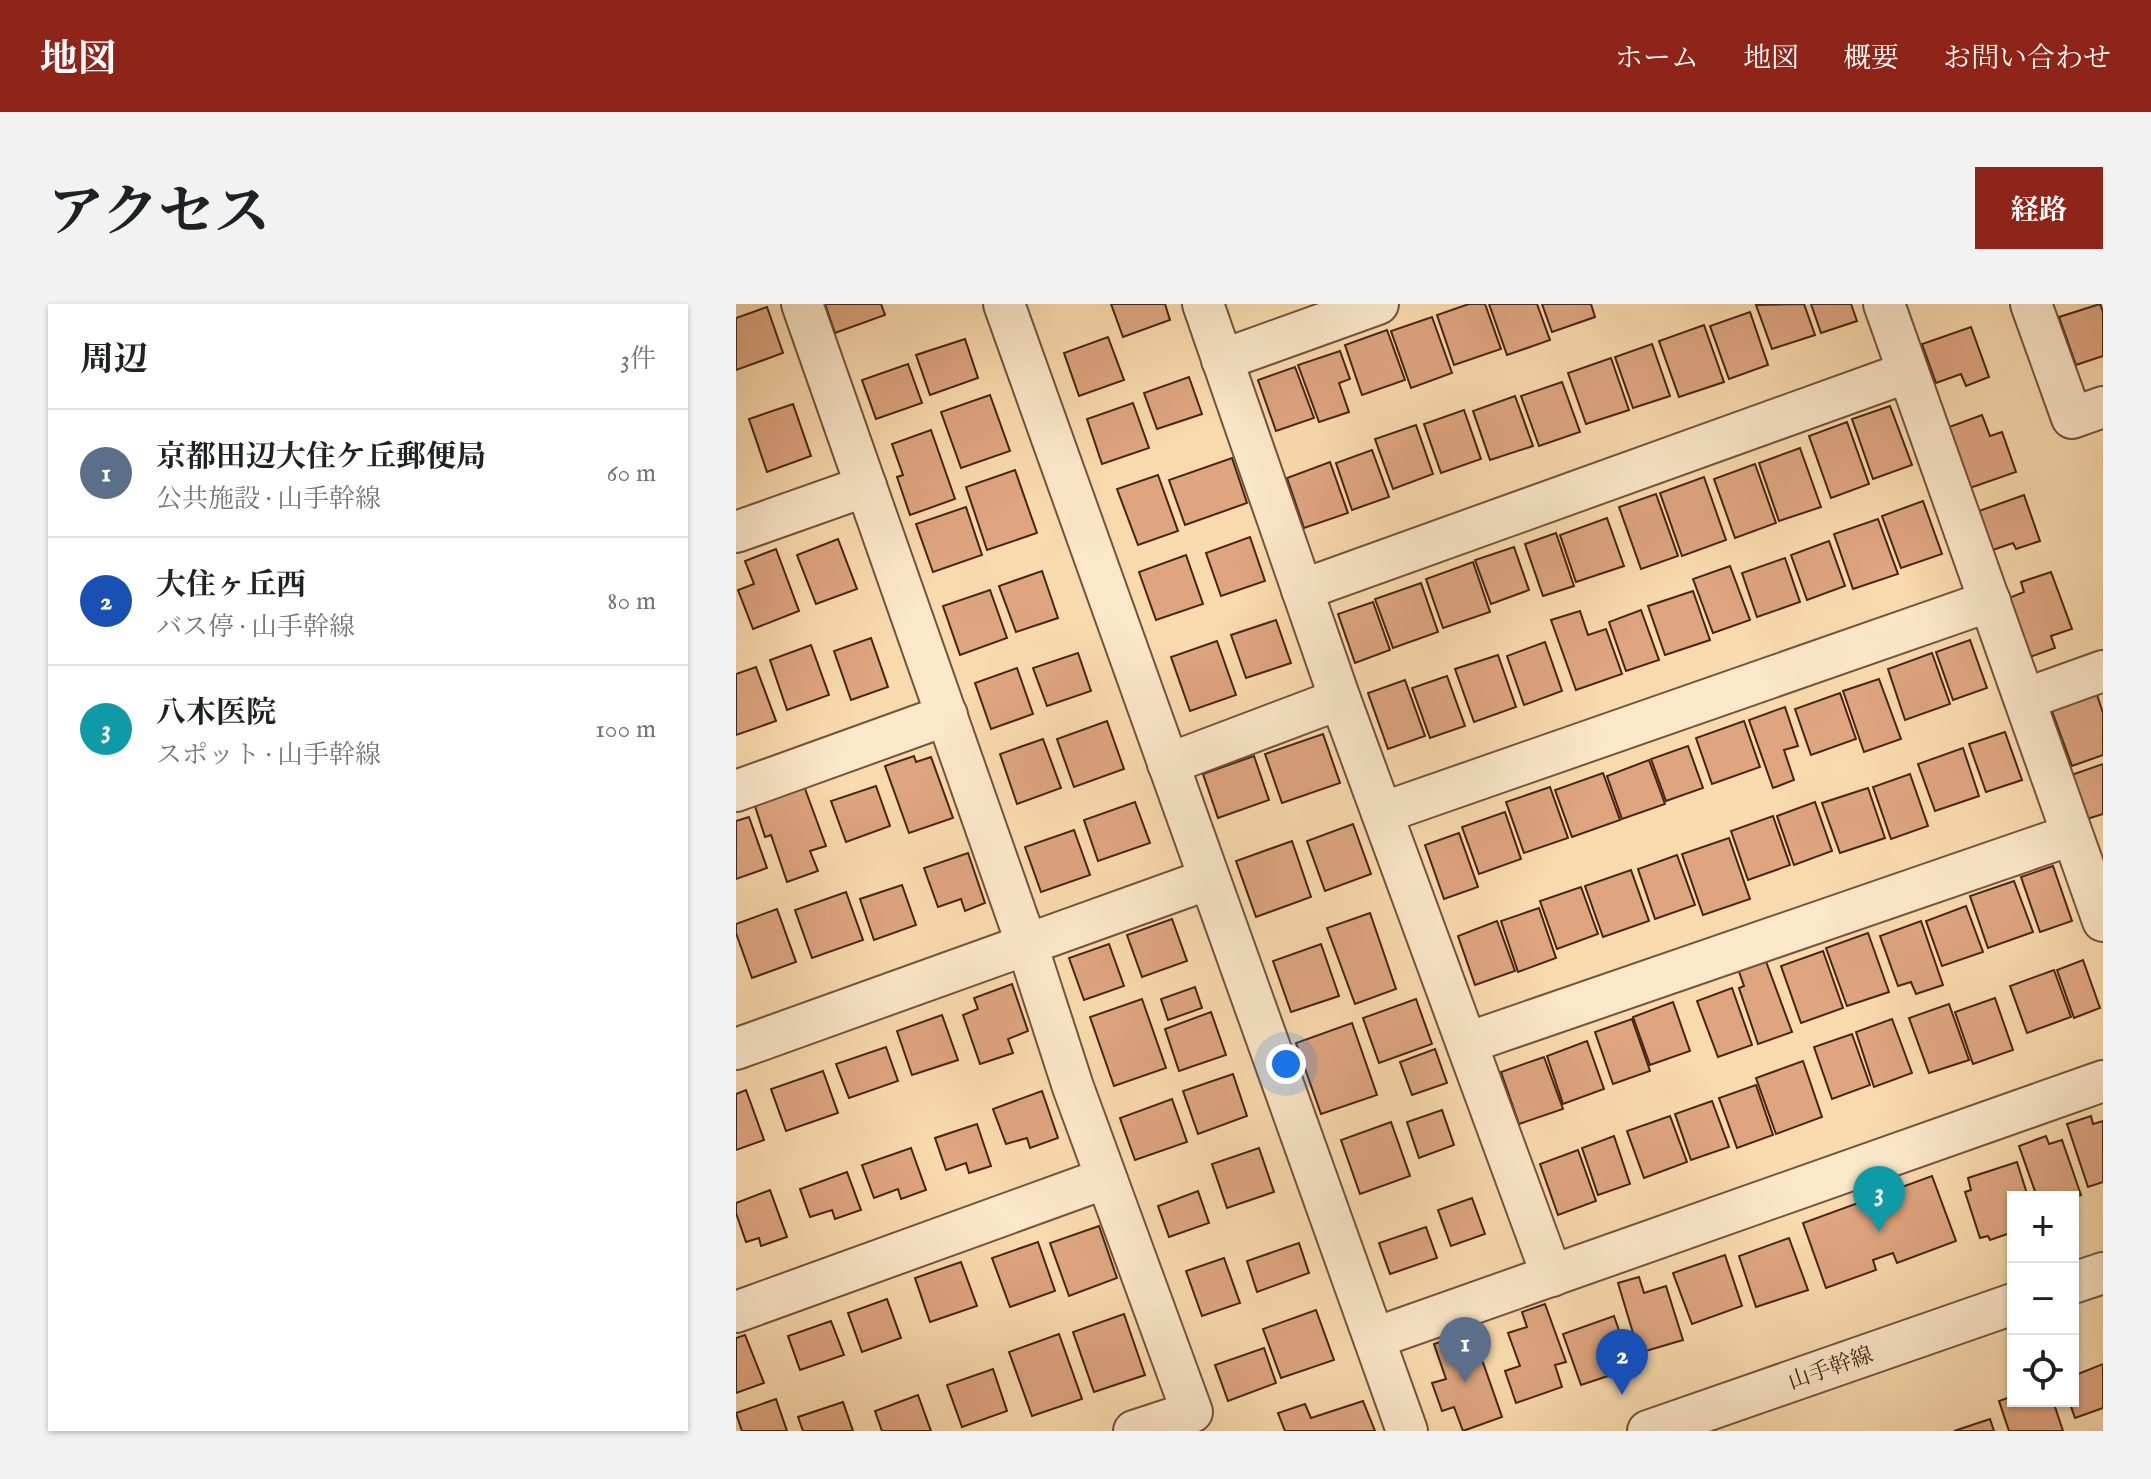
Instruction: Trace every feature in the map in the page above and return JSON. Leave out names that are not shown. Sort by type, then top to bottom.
[{"type":"street","points":[[802,304],[1027,945],[1073,1087],[1192,1412],[1134,1431]]},
{"type":"street","points":[[1004,304],[1407,1431]]},
{"type":"street","points":[[1203,304],[1340,699],[1552,1276]]},
{"type":"street","points":[[1222,360],[1378,304]]},
{"type":"street","points":[[1884,304],[2103,921]]},
{"type":"street","points":[[2031,304],[2072,418],[2103,407]]},
{"type":"street","points":[[1302,590],[1908,372]]},
{"type":"street","points":[[736,532],[866,486]]},
{"type":"street","points":[[1382,813],[1990,601]]},
{"type":"street","points":[[2025,699],[2103,671]]},
{"type":"street","points":[[1168,764],[1340,699]]},
{"type":"street","points":[[736,791],[947,715]]},
{"type":"street","points":[[1467,1043],[2071,835]]},
{"type":"street","points":[[736,1049],[1209,879]]},
{"type":"street","points":[[1375,1338],[2103,1081]]},
{"type":"street","points":[[736,1312],[1106,1178]]},
{"type":"street","points":[[2079,1281],[2103,1273]]},
{"type":"street","name":"山手幹線","points":[[1648,1431],[2007,1306]]},
{"type":"building","points":[[825,304],[881,304],[885,315],[835,333]]},
{"type":"building","points":[[1111,304],[1165,304],[1170,320],[1123,337]]},
{"type":"building","points":[[1469,304],[1485,304],[1501,349],[1454,365],[1437,315]]},
{"type":"building","points":[[1489,304],[1537,304],[1550,340],[1507,355]]},
{"type":"building","points":[[1542,304],[1591,304],[1595,317],[1552,332]]},
{"type":"building","points":[[1804,304],[1815,335],[1772,349],[1756,305]]},
{"type":"building","points":[[1811,304],[1851,304],[1857,321],[1821,333]]},
{"type":"building","points":[[2100,304],[2103,312],[2103,356],[2076,365],[2059,317]]},
{"type":"building","points":[[767,307],[783,353],[736,370],[736,318]]},
{"type":"building","points":[[1750,312],[1768,365],[1729,379],[1710,326]]},
{"type":"building","points":[[1432,317],[1452,373],[1411,388],[1391,331]]},
{"type":"building","points":[[1704,325],[1724,382],[1679,397],[1659,341]]},
{"type":"building","points":[[1971,327],[1989,377],[1966,386],[1961,374],[1936,383],[1922,344]]},
{"type":"building","points":[[1387,330],[1405,380],[1362,395],[1345,345]]},
{"type":"building","points":[[1108,337],[1124,380],[1079,396],[1064,353]]},
{"type":"building","points":[[965,339],[978,378],[930,395],[916,355]]},
{"type":"building","points":[[1652,344],[1670,396],[1633,408],[1615,357]]},
{"type":"building","points":[[1340,351],[1350,379],[1339,383],[1349,412],[1319,422],[1298,365]]},
{"type":"building","points":[[1611,358],[1629,410],[1586,424],[1568,373]]},
{"type":"building","points":[[908,364],[922,403],[876,419],[862,380]]},
{"type":"building","points":[[1295,367],[1314,418],[1276,431],[1258,380]]},
{"type":"building","points":[[1189,377],[1202,414],[1157,429],[1144,393]]},
{"type":"building","points":[[1562,382],[1580,432],[1539,446],[1521,396]]},
{"type":"building","points":[[990,395],[1010,451],[961,468],[941,412]]},
{"type":"building","points":[[1515,396],[1533,446],[1490,460],[1473,411]]},
{"type":"building","points":[[1133,403],[1149,448],[1102,464],[1087,419]]},
{"type":"building","points":[[793,404],[811,456],[767,472],[749,419]]},
{"type":"building","points":[[1890,406],[1912,465],[1873,479],[1852,419]]},
{"type":"building","points":[[1464,410],[1481,459],[1441,473],[1424,424]]},
{"type":"building","points":[[1982,415],[1990,436],[2002,432],[2016,472],[1967,489],[1953,450],[1956,448],[1949,427]]},
{"type":"building","points":[[1847,422],[1869,484],[1831,498],[1809,436]]},
{"type":"building","points":[[1416,425],[1433,474],[1393,489],[1375,439]]},
{"type":"building","points":[[931,430],[955,499],[910,515],[897,477],[903,475],[892,444]]},
{"type":"building","points":[[1800,448],[1821,507],[1779,521],[1759,463]]},
{"type":"building","points":[[1372,450],[1389,497],[1352,510],[1336,463]]},
{"type":"building","points":[[1232,458],[1247,503],[1185,525],[1169,480]]},
{"type":"building","points":[[1330,462],[1348,513],[1304,528],[1287,478]]},
{"type":"building","points":[[1755,464],[1776,523],[1735,538],[1714,479]]},
{"type":"building","points":[[1015,470],[1037,533],[987,550],[966,487]]},
{"type":"building","points":[[1158,475],[1178,531],[1138,545],[1117,489]]},
{"type":"building","points":[[1704,477],[1726,540],[1682,556],[1660,493]]},
{"type":"building","points":[[1656,494],[1678,556],[1641,569],[1619,507]]},
{"type":"building","points":[[2024,495],[2040,541],[2016,549],[2013,543],[1993,550],[1979,511]]},
{"type":"building","points":[[1923,501],[1942,554],[1901,568],[1882,516]]},
{"type":"building","points":[[966,507],[982,555],[933,572],[916,524]]},
{"type":"building","points":[[1607,518],[1624,566],[1576,582],[1560,535]]},
{"type":"building","points":[[1878,519],[1898,574],[1853,589],[1834,534]]},
{"type":"building","points":[[1556,533],[1574,586],[1543,596],[1525,544]]},
{"type":"building","points":[[1250,537],[1265,581],[1221,596],[1206,553]]},
{"type":"building","points":[[838,539],[857,589],[816,604],[797,555]]},
{"type":"building","points":[[1829,541],[1845,586],[1807,600],[1791,555]]},
{"type":"building","points":[[1514,547],[1529,590],[1491,604],[1475,560]]},
{"type":"building","points":[[776,549],[799,611],[753,629],[738,590],[754,584],[745,561]]},
{"type":"building","points":[[1186,555],[1203,604],[1156,620],[1139,572]]},
{"type":"building","points":[[1785,558],[1800,602],[1757,617],[1742,573]]},
{"type":"building","points":[[1473,562],[1490,612],[1443,628],[1426,579]]},
{"type":"building","points":[[1730,566],[1750,620],[1713,633],[1693,579]]},
{"type":"building","points":[[1042,571],[1058,618],[1016,632],[999,586]]},
{"type":"building","points":[[2051,572],[2072,629],[2051,636],[2055,648],[2030,657],[2009,598],[2024,592],[2021,582]]},
{"type":"building","points":[[1421,583],[1438,632],[1393,648],[1375,599]]},
{"type":"building","points":[[990,590],[1007,638],[960,655],[943,606]]},
{"type":"building","points":[[1693,591],[1710,640],[1665,655],[1648,606]]},
{"type":"building","points":[[1373,602],[1390,650],[1355,663],[1338,614]]},
{"type":"building","points":[[1641,610],[1659,660],[1626,671],[1609,622]]},
{"type":"building","points":[[1580,611],[1588,635],[1606,629],[1622,674],[1576,690],[1551,620]]},
{"type":"building","points":[[1276,620],[1291,663],[1246,678],[1231,635]]},
{"type":"building","points":[[871,638],[888,687],[851,700],[834,651]]},
{"type":"building","points":[[1970,640],[1987,688],[1953,700],[1936,652]]},
{"type":"building","points":[[1217,641],[1236,695],[1190,711],[1171,657]]},
{"type":"building","points":[[1545,642],[1562,691],[1524,705],[1507,656]]},
{"type":"building","points":[[811,645],[829,695],[787,710],[770,660]]},
{"type":"building","points":[[1078,653],[1091,691],[1047,706],[1033,668]]},
{"type":"building","points":[[1932,653],[1950,704],[1905,720],[1888,669]]},
{"type":"building","points":[[1498,655],[1516,707],[1474,722],[1455,669]]},
{"type":"building","points":[[756,667],[776,721],[736,735],[736,674]]},
{"type":"building","points":[[1017,668],[1033,714],[991,729],[975,683]]},
{"type":"building","points":[[1447,676],[1465,726],[1430,738],[1412,688]]},
{"type":"building","points":[[1879,679],[1901,739],[1864,752],[1843,691]]},
{"type":"building","points":[[1405,680],[1425,736],[1388,749],[1368,693]]},
{"type":"building","points":[[1840,693],[1856,739],[1811,755],[1795,709]]},
{"type":"building","points":[[2097,695],[2103,713],[2103,755],[2072,766],[2052,711]]},
{"type":"building","points":[[1785,707],[1798,746],[1784,750],[1794,780],[1773,788],[1749,720]]},
{"type":"building","points":[[1107,721],[1124,769],[1074,787],[1057,739]]},
{"type":"building","points":[[1744,721],[1760,767],[1712,784],[1696,738]]},
{"type":"building","points":[[2005,732],[2022,780],[1986,792],[1969,744]]},
{"type":"building","points":[[1323,734],[1340,783],[1282,803],[1265,754]]},
{"type":"building","points":[[1043,739],[1061,788],[1017,804],[1000,754]]},
{"type":"building","points":[[1688,746],[1703,788],[1666,801],[1651,759]]},
{"type":"building","points":[[1963,748],[1979,796],[1935,811],[1918,764]]},
{"type":"building","points":[[914,756],[916,762],[931,757],[953,818],[909,833],[885,766]]},
{"type":"building","points":[[1254,756],[1269,800],[1218,818],[1203,774]]},
{"type":"building","points":[[1649,760],[1665,804],[1622,819],[1607,776]]},
{"type":"building","points":[[2103,764],[2103,814],[2087,819],[2071,775]]},
{"type":"building","points":[[1603,773],[1620,820],[1572,837],[1555,790]]},
{"type":"building","points":[[1910,774],[1928,826],[1891,839],[1873,787]]},
{"type":"building","points":[[804,786],[826,846],[810,851],[818,871],[787,882],[771,835],[765,837],[754,803]]},
{"type":"building","points":[[876,786],[890,826],[846,842],[831,801]]},
{"type":"building","points":[[1550,787],[1568,838],[1524,853],[1506,802]]},
{"type":"building","points":[[1868,788],[1885,838],[1840,853],[1822,803]]},
{"type":"building","points":[[1135,802],[1150,843],[1098,861],[1084,820]]},
{"type":"building","points":[[1815,802],[1832,851],[1794,865],[1777,816]]},
{"type":"building","points":[[1505,812],[1521,859],[1479,874],[1462,827]]},
{"type":"building","points":[[1773,816],[1790,865],[1748,880],[1731,831]]},
{"type":"building","points":[[749,817],[767,868],[736,879],[736,821]]},
{"type":"building","points":[[1353,824],[1371,874],[1325,891],[1307,841]]},
{"type":"building","points":[[1074,830],[1090,875],[1041,892],[1025,847]]},
{"type":"building","points":[[1459,833],[1478,887],[1444,899],[1425,845]]},
{"type":"building","points":[[1729,838],[1750,899],[1703,915],[1682,854]]},
{"type":"building","points":[[1292,841],[1311,897],[1256,917],[1236,861]]},
{"type":"building","points":[[968,853],[985,903],[965,911],[961,899],[938,907],[924,868]]},
{"type":"building","points":[[1677,855],[1695,905],[1655,919],[1638,869]]},
{"type":"building","points":[[2053,866],[2072,921],[2040,932],[2021,877]]},
{"type":"building","points":[[1631,870],[1649,921],[1603,937],[1585,886]]},
{"type":"building","points":[[2014,881],[2033,932],[1988,948],[1970,896]]},
{"type":"building","points":[[902,885],[916,925],[874,940],[860,899]]},
{"type":"building","points":[[1581,887],[1598,934],[1557,949],[1540,901]]},
{"type":"building","points":[[846,892],[863,940],[812,958],[795,910]]},
{"type":"building","points":[[1966,906],[1983,952],[1942,966],[1926,921]]},
{"type":"building","points":[[1539,908],[1556,958],[1518,972],[1501,921]]},
{"type":"building","points":[[777,909],[796,962],[752,978],[736,933],[736,924]]},
{"type":"building","points":[[1370,913],[1396,989],[1355,1004],[1327,928]]},
{"type":"building","points":[[1172,919],[1187,961],[1142,977],[1127,935]]},
{"type":"building","points":[[1497,921],[1515,971],[1475,985],[1458,936]]},
{"type":"building","points":[[1921,921],[1943,985],[1916,994],[1911,982],[1898,986],[1880,936]]},
{"type":"building","points":[[1868,933],[1889,992],[1847,1006],[1826,948]]},
{"type":"building","points":[[1109,944],[1124,986],[1084,1000],[1069,958]]},
{"type":"building","points":[[1321,944],[1339,996],[1291,1012],[1273,961]]},
{"type":"building","points":[[1823,951],[1843,1008],[1801,1023],[1781,966]]},
{"type":"building","points":[[1764,956],[1792,1032],[1758,1044],[1739,988],[1744,986],[1737,966]]},
{"type":"building","points":[[2083,960],[2100,1008],[2074,1018],[2057,970]]},
{"type":"building","points":[[2054,970],[2071,1017],[2027,1033],[2010,986]]},
{"type":"building","points":[[1012,984],[1028,1031],[1008,1039],[1013,1053],[980,1064],[963,1015],[978,1009],[974,998]]},
{"type":"building","points":[[1195,987],[1202,1008],[1168,1020],[1161,999]]},
{"type":"building","points":[[1732,988],[1752,1045],[1718,1057],[1697,1001]]},
{"type":"building","points":[[1995,998],[2013,1050],[1973,1064],[1955,1012]]},
{"type":"building","points":[[1142,999],[1166,1068],[1114,1086],[1090,1017]]},
{"type":"building","points":[[1416,999],[1432,1044],[1379,1063],[1363,1018]]},
{"type":"building","points":[[1673,1002],[1690,1051],[1650,1065],[1633,1017]]},
{"type":"building","points":[[1949,1004],[1969,1060],[1929,1073],[1909,1018]]},
{"type":"building","points":[[1211,1012],[1226,1055],[1179,1071],[1165,1029]]},
{"type":"building","points":[[942,1015],[958,1060],[912,1075],[897,1031]]},
{"type":"building","points":[[1632,1019],[1650,1071],[1613,1084],[1595,1032]]},
{"type":"building","points":[[1892,1019],[1912,1073],[1874,1087],[1856,1032]]},
{"type":"building","points":[[1352,1023],[1377,1095],[1321,1114],[1296,1043]]},
{"type":"building","points":[[1852,1034],[1870,1085],[1832,1099],[1814,1047]]},
{"type":"building","points":[[1587,1041],[1604,1089],[1563,1104],[1547,1056]]},
{"type":"building","points":[[886,1047],[898,1081],[849,1098],[836,1064]]},
{"type":"building","points":[[1435,1049],[1447,1083],[1412,1095],[1400,1062]]},
{"type":"building","points":[[1544,1057],[1563,1109],[1519,1124],[1501,1072]]},
{"type":"building","points":[[1803,1061],[1822,1117],[1776,1134],[1756,1078]]},
{"type":"building","points":[[823,1071],[838,1113],[786,1131],[771,1089]]},
{"type":"building","points":[[1233,1074],[1247,1116],[1198,1134],[1183,1091]]},
{"type":"building","points":[[1756,1085],[1773,1135],[1737,1148],[1719,1098]]},
{"type":"building","points":[[746,1090],[764,1140],[736,1150],[736,1094]]},
{"type":"building","points":[[1042,1091],[1058,1138],[1030,1148],[1027,1138],[1006,1144],[993,1109]]},
{"type":"building","points":[[1172,1099],[1187,1142],[1135,1160],[1120,1118]]},
{"type":"building","points":[[1712,1101],[1729,1147],[1691,1160],[1675,1114]]},
{"type":"building","points":[[1442,1110],[1454,1145],[1419,1158],[1407,1122]]},
{"type":"building","points":[[1670,1116],[1687,1162],[1644,1178],[1627,1131]]},
{"type":"building","points":[[2091,1116],[2093,1124],[2103,1121],[2103,1182],[2088,1187],[2067,1124]]},
{"type":"building","points":[[1391,1122],[1410,1176],[1360,1194],[1341,1140]]},
{"type":"building","points":[[977,1124],[991,1166],[969,1173],[966,1163],[946,1170],[935,1138]]},
{"type":"building","points":[[1614,1136],[1630,1184],[1598,1195],[1582,1148]]},
{"type":"building","points":[[2046,1136],[2049,1144],[2062,1140],[2081,1195],[2079,1191],[2035,1191],[2019,1146]]},
{"type":"building","points":[[911,1148],[926,1190],[901,1199],[898,1189],[874,1198],[862,1165]]},
{"type":"building","points":[[1259,1148],[1274,1192],[1227,1208],[1212,1164]]},
{"type":"building","points":[[1578,1150],[1596,1201],[1558,1215],[1540,1164]]},
{"type":"building","points":[[2017,1162],[2026,1191],[2007,1191],[2007,1234],[1990,1240],[1988,1236],[1980,1238],[1965,1192],[1971,1190],[1968,1178]]},
{"type":"building","points":[[847,1172],[861,1210],[835,1219],[832,1210],[810,1217],[800,1189]]},
{"type":"building","points":[[1932,1176],[1956,1241],[1897,1263],[1893,1253],[1873,1260],[1876,1270],[1826,1288],[1803,1223]]},
{"type":"building","points":[[770,1190],[787,1237],[761,1246],[759,1238],[746,1242],[736,1213],[736,1203]]},
{"type":"building","points":[[1198,1191],[1209,1223],[1169,1237],[1158,1206]]},
{"type":"building","points":[[1472,1198],[1485,1234],[1451,1246],[1438,1210]]},
{"type":"building","points":[[1099,1226],[1117,1278],[1069,1296],[1050,1243]]},
{"type":"building","points":[[1426,1227],[1437,1258],[1390,1274],[1379,1243]]},
{"type":"building","points":[[1789,1238],[1808,1290],[1756,1307],[1739,1256]]},
{"type":"building","points":[[1038,1242],[1055,1291],[1010,1307],[992,1258]]},
{"type":"building","points":[[1299,1243],[1309,1273],[1257,1292],[1247,1261]]},
{"type":"building","points":[[1725,1255],[1742,1306],[1692,1324],[1673,1273]]},
{"type":"building","points":[[1224,1258],[1240,1303],[1202,1316],[1186,1271]]},
{"type":"building","points":[[961,1262],[977,1306],[930,1322],[915,1278]]},
{"type":"building","points":[[1639,1277],[1644,1293],[1666,1286],[1683,1340],[1639,1353],[1618,1283]]},
{"type":"building","points":[[887,1299],[901,1338],[862,1352],[848,1313]]},
{"type":"building","points":[[1545,1304],[1566,1362],[1555,1365],[1562,1387],[1516,1403],[1505,1371],[1520,1366],[1508,1333],[1527,1327],[1522,1312]]},
{"type":"building","points":[[1316,1310],[1334,1360],[1281,1378],[1263,1329]]},
{"type":"building","points":[[1124,1314],[1145,1375],[1094,1392],[1073,1332]]},
{"type":"building","points":[[1614,1316],[1632,1368],[1581,1385],[1563,1334]]},
{"type":"building","points":[[831,1321],[844,1355],[800,1370],[788,1336]]},
{"type":"building","points":[[1472,1331],[1502,1417],[1463,1431],[1454,1407],[1442,1411],[1432,1383],[1446,1379],[1434,1344]]},
{"type":"building","points":[[1059,1334],[1082,1399],[1032,1416],[1009,1352]]},
{"type":"building","points":[[745,1335],[764,1383],[736,1393],[736,1338]]},
{"type":"building","points":[[1264,1348],[1276,1383],[1228,1401],[1215,1365]]},
{"type":"building","points":[[2103,1364],[2103,1408],[2075,1418],[2071,1407],[2079,1407],[2079,1374]]},
{"type":"building","points":[[993,1369],[1007,1411],[962,1427],[947,1385]]},
{"type":"building","points":[[918,1395],[931,1431],[882,1431],[875,1411]]},
{"type":"building","points":[[2007,1398],[2007,1407],[2055,1407],[2063,1431],[2009,1431],[1999,1401]]},
{"type":"building","points":[[776,1399],[787,1431],[742,1431],[736,1413]]},
{"type":"building","points":[[1363,1401],[1375,1431],[1285,1431],[1278,1413],[1305,1404],[1311,1418]]},
{"type":"building","points":[[843,1402],[853,1431],[803,1431],[798,1417]]},
{"type":"building","points":[[1990,1419],[1994,1431],[1954,1431]]},
{"type":"place","name":"八木医院","points":[[1879,1232]]},
{"type":"place","name":"京都田辺大住ケ丘郵便局","points":[[1465,1383]]},
{"type":"place","name":"大住ヶ丘西","points":[[1622,1395]]}]
